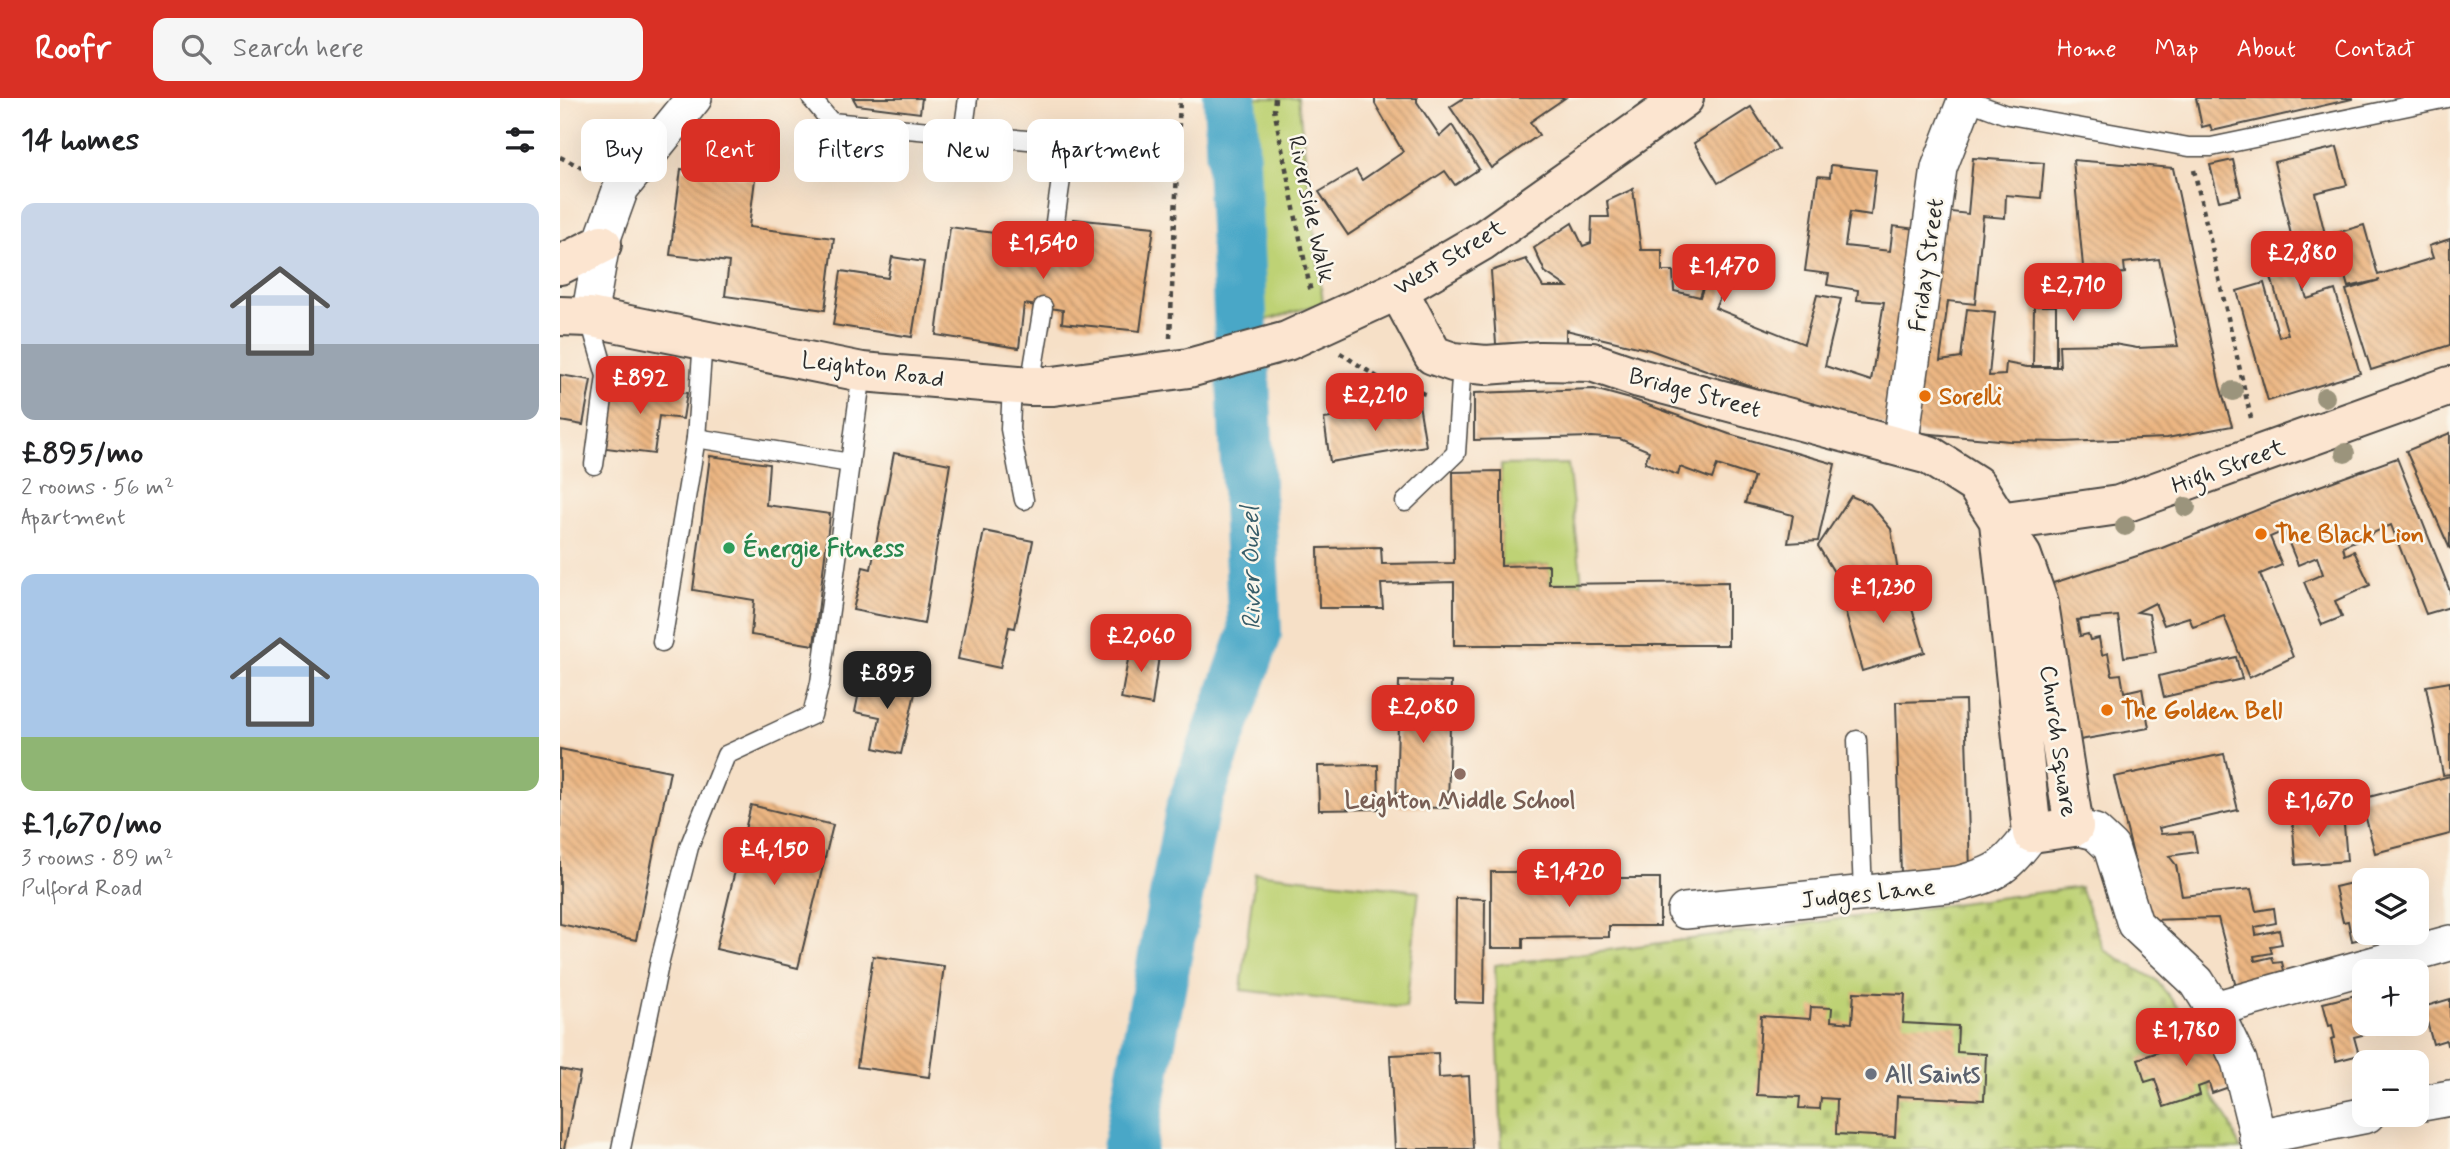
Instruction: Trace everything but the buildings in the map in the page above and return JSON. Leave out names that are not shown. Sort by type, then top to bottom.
[{"type":"street","points":[[575,316],[621,188],[694,98]]},
{"type":"street","name":"West Street","points":[[1180,353],[1303,334],[1398,290],[1482,241],[1684,98]]},
{"type":"street","name":"Friday Street","points":[[1902,433],[1939,168],[1963,99]]},
{"type":"street","points":[[560,265],[602,244]]},
{"type":"street","name":"Bridge Street","points":[[1398,290],[1433,355],[1462,363],[1486,365],[1540,361],[1592,362],[1639,378],[1929,455],[1976,485],[1999,522]]},
{"type":"street","name":"Leighton Road","points":[[575,316],[862,372],[1021,385],[1083,383],[1180,353]]},
{"type":"street","name":"High Street","points":[[1999,522],[2119,505],[2450,386]]},
{"type":"street","name":"Church Square","points":[[1999,522],[2022,556],[2039,604],[2074,827],[2032,833],[1999,522]]},
{"type":"street","points":[[2074,827],[2095,832],[2111,848],[2135,923],[2197,982],[2214,1009],[2239,1061],[2259,1143],[2352,1119]]},
{"type":"street","name":"Judges Lane","points":[[1685,911],[1958,884],[1990,876],[2012,859],[2032,833]]},
{"type":"street","points":[[2214,1009],[2450,943]]},
{"type":"street","points":[[2429,1102],[2450,1098]]},
{"type":"lane","points":[[811,98],[831,122],[923,130]]},
{"type":"lane","points":[[965,119],[968,98]]},
{"type":"lane","points":[[1963,99],[2004,114],[2189,147],[2211,147],[2447,98]]},
{"type":"lane","points":[[1050,257],[1061,182]]},
{"type":"lane","points":[[1024,500],[1010,429],[1043,307]]},
{"type":"lane","points":[[575,316],[606,376],[594,465]]},
{"type":"lane","points":[[662,642],[696,438],[702,340]]},
{"type":"lane","points":[[1405,502],[1456,453],[1462,363]]},
{"type":"lane","points":[[621,1149],[660,960],[688,848],[726,755],[812,715],[820,683],[862,372]]},
{"type":"lane","points":[[696,438],[850,463]]},
{"type":"lane","points":[[1857,740],[1863,893]]},
{"type":"path","points":[[1180,98],[1180,353]]},
{"type":"path","name":"Riverside Walk","points":[[1275,98],[1274,110],[1303,334]]},
{"type":"path","points":[[2189,147],[2251,418]]},
{"type":"path","points":[[560,157],[581,168]]},
{"type":"path","points":[[1303,334],[1385,382],[1429,395]]},
{"type":"green space","points":[[1234,98],[1298,98],[1323,303],[1244,327]]},
{"type":"green space","points":[[1568,464],[1582,583],[1549,584],[1548,565],[1501,566],[1501,465]]},
{"type":"green space","points":[[1255,873],[1419,891],[1406,1008],[1241,990]]},
{"type":"green space","points":[[2080,887],[2104,950],[2156,980],[2183,1013],[2212,1095],[2230,1122],[2240,1149],[1502,1149],[1495,965]]},
{"type":"waterway","name":"River Ouzel","points":[[1129,1149],[1192,811],[1255,633],[1230,98]]},
{"type":"place","name":"Sorelli","points":[[1925,396]]},
{"type":"place","name":"The Black Lion","points":[[2261,534]]},
{"type":"place","name":"Énergie Fitness","points":[[729,548]]},
{"type":"place","name":"The Golden Bell","points":[[2107,710]]},
{"type":"place","name":"Leighton Middle School","points":[[1460,774]]},
{"type":"place","name":"All Saints","points":[[1871,1074]]}]
